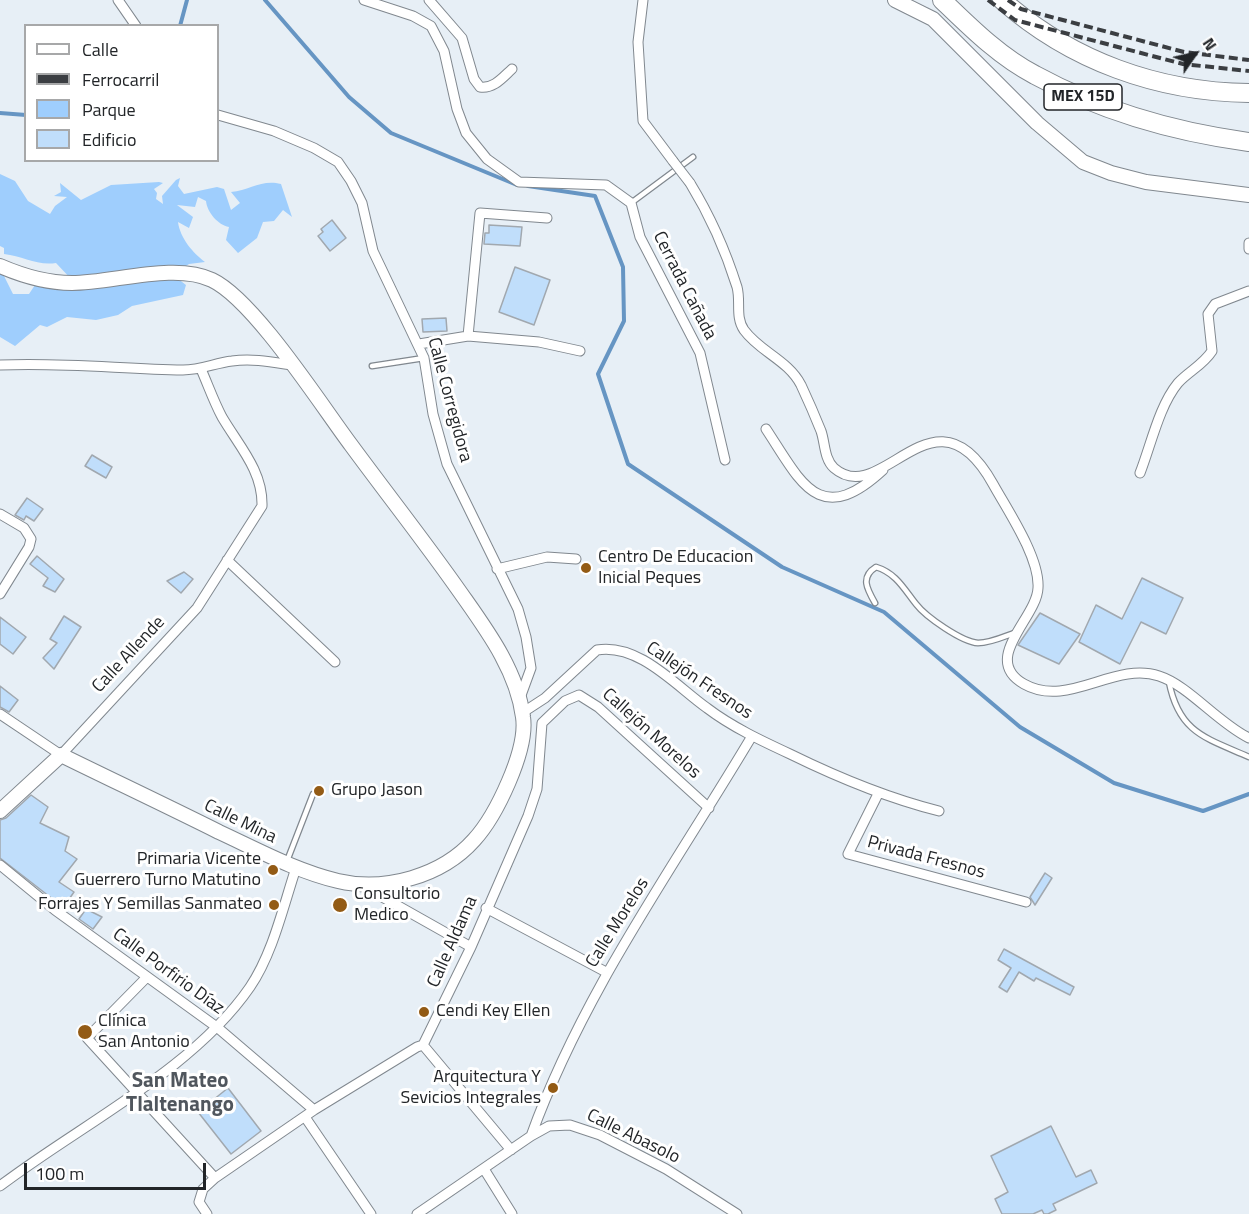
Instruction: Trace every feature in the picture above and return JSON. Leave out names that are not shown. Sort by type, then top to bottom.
[{"type":"highway","name":"MEX 15D","points":[[942,0],[997,49],[1033,74],[1053,84],[1094,102],[1158,124],[1206,136],[1249,142]]},
{"type":"highway","name":"MEX 15D","points":[[1002,0],[1046,34],[1076,52],[1121,71],[1176,86],[1249,93]]},
{"type":"street","points":[[118,0],[135,24]]},
{"type":"street","points":[[364,0],[413,16],[430,26],[444,51],[457,109],[466,133],[487,159],[519,182],[606,185],[631,203]]},
{"type":"street","points":[[429,0],[462,39],[474,79],[480,87],[486,88],[496,83],[512,69]]},
{"type":"street","points":[[644,0],[638,42],[642,115],[656,140],[690,183],[730,266],[738,291],[737,309],[743,329],[785,365],[799,382],[822,434],[832,466],[846,476],[865,474],[887,466]]},
{"type":"street","points":[[895,0],[933,20],[1014,101],[1061,145],[1083,162],[1111,173],[1146,182],[1249,195]]},
{"type":"street","name":"Calle Corregidora","points":[[219,115],[274,131],[314,148],[338,162],[362,203],[369,238],[381,270],[424,358],[433,414],[447,464],[518,609],[531,668],[521,712]]},
{"type":"street","name":"Cerrada Cañada","points":[[631,203],[640,237],[700,353],[725,460]]},
{"type":"street","points":[[468,336],[480,213],[548,218]]},
{"type":"street","points":[[1249,243],[1249,249]]},
{"type":"street","points":[[0,266],[36,280],[72,283],[189,274],[211,279],[226,289],[254,318],[291,365],[478,619],[501,654],[521,712],[513,773],[486,827],[466,850],[440,868],[415,878],[359,884]]},
{"type":"street","points":[[1140,473],[1165,407],[1178,383],[1207,359],[1212,351],[1208,314],[1215,304],[1249,291]]},
{"type":"street","points":[[419,344],[468,336],[539,342],[580,351]]},
{"type":"street","points":[[0,365],[72,363],[201,369],[233,361],[260,361],[291,365]]},
{"type":"street","name":"Calle Allende","points":[[0,811],[61,754],[197,608],[262,506],[262,489],[256,473],[223,418],[201,369]]},
{"type":"street","points":[[766,429],[800,481],[813,494],[838,499],[864,488],[887,466],[922,444],[941,442],[962,446],[980,460],[1014,521],[1036,570],[1038,589],[1035,604],[1007,650],[1009,668],[1023,683],[1049,692],[1068,690],[1094,681],[1139,673],[1159,676],[1169,681],[1230,728],[1249,738]]},
{"type":"street","points":[[0,514],[24,528],[31,539],[29,547],[0,594]]},
{"type":"street","points":[[497,569],[547,557],[576,560]]},
{"type":"street","points":[[227,560],[335,662]]},
{"type":"street","name":"Callejón Fresnos","points":[[521,712],[545,698],[597,650],[607,648],[640,659],[671,679],[707,709],[752,736],[878,794],[939,811]]},
{"type":"street","name":"Callejón Morelos","points":[[542,723],[565,701],[579,694],[598,707],[709,808]]},
{"type":"street","points":[[521,712],[542,723]]},
{"type":"street","name":"Calle Mina","points":[[0,714],[61,754],[291,866],[359,884],[471,947]]},
{"type":"street","name":"Calle Aldama","points":[[423,1046],[516,848],[534,798],[540,768],[542,723]]},
{"type":"street","name":"Calle Morelos","points":[[531,1136],[541,1108],[606,972],[752,736]]},
{"type":"street","name":"Privada Fresnos","points":[[878,794],[848,854],[1026,902]]},
{"type":"street","name":"Calle Porfirio Díaz","points":[[0,865],[146,978],[218,1028],[314,1110]]},
{"type":"street","points":[[0,1185],[135,1093],[218,1028],[251,986],[264,960],[291,866]]},
{"type":"street","points":[[486,908],[606,972]]},
{"type":"street","points":[[146,978],[87,1038],[215,1178]]},
{"type":"street","points":[[207,1214],[199,1202],[202,1189],[215,1178],[314,1110],[417,1047],[423,1046],[511,1150]]},
{"type":"street","points":[[304,1117],[371,1214]]},
{"type":"street","name":"Calle Abasolo","points":[[420,1213],[531,1136],[549,1126],[570,1125],[600,1135],[666,1170],[737,1214]]},
{"type":"street","points":[[484,1169],[512,1214]]},
{"type":"lane","points":[[631,203],[693,157]]},
{"type":"lane","points":[[372,366],[424,358]]},
{"type":"lane","points":[[875,603],[867,589],[865,578],[876,567],[887,570],[897,578],[918,606],[934,620],[967,639],[977,643],[1017,633]]},
{"type":"lane","points":[[1169,681],[1173,703],[1188,727],[1200,735],[1249,757]]},
{"type":"lane","points":[[291,866],[313,794]]},
{"type":"green space","points":[[0,174],[15,181],[28,201],[50,214],[55,206],[67,197],[54,196],[61,192],[60,183],[81,200],[111,185],[159,182],[163,183],[154,189],[157,193],[156,199],[163,204],[162,196],[180,178],[178,186],[184,194],[217,187],[224,189],[231,210],[240,203],[231,192],[268,183],[281,184],[292,217],[283,210],[274,221],[263,222],[257,238],[238,253],[226,240],[229,227],[221,224],[214,217],[206,201],[198,197],[195,207],[177,205],[193,217],[189,228],[178,222],[181,234],[188,245],[205,262],[189,264],[173,275],[186,285],[183,295],[132,306],[118,315],[96,320],[67,317],[47,327],[40,325],[15,346],[0,337],[0,268],[13,294],[29,294],[37,282],[72,280],[56,263],[36,262],[4,254],[4,248],[0,246]]},
{"type":"building","points":[[332,220],[346,238],[330,251],[318,236],[323,232],[321,229]]},
{"type":"building","points":[[489,225],[522,227],[520,246],[484,244],[485,233],[489,233]]},
{"type":"building","points":[[515,267],[550,280],[534,325],[499,312]]},
{"type":"building","points":[[446,318],[447,331],[423,332],[422,319]]},
{"type":"building","points":[[92,455],[112,467],[106,478],[85,466]]},
{"type":"building","points":[[27,498],[43,509],[34,521],[26,516],[24,520],[15,515]]},
{"type":"building","points":[[37,556],[64,579],[55,592],[43,586],[48,578],[30,564]]},
{"type":"building","points":[[184,572],[193,579],[181,593],[167,581]]},
{"type":"building","points":[[1142,578],[1183,598],[1166,634],[1141,622],[1120,664],[1079,642],[1096,605],[1122,619]]},
{"type":"building","points":[[1040,613],[1080,634],[1059,664],[1018,645]]},
{"type":"building","points":[[64,616],[81,627],[54,669],[43,658],[57,643],[50,639]]},
{"type":"building","points":[[0,617],[26,637],[13,654],[0,644]]},
{"type":"building","points":[[0,686],[18,700],[9,712],[0,707]]},
{"type":"building","points":[[31,795],[48,807],[40,823],[69,837],[65,851],[77,859],[59,882],[74,892],[65,905],[59,904],[0,858],[0,820],[6,818]]},
{"type":"building","points":[[1045,873],[1052,878],[1035,905],[1030,897]]},
{"type":"building","points":[[86,909],[102,917],[93,929],[79,919]]},
{"type":"building","points":[[1004,949],[1074,987],[1070,995],[1036,978],[1034,981],[1019,972],[1007,992],[999,987],[1011,968],[998,960]]},
{"type":"building","points":[[228,1088],[261,1131],[231,1154],[198,1112]]},
{"type":"building","points":[[1051,1126],[1076,1177],[1091,1170],[1097,1183],[1053,1204],[1056,1210],[1048,1214],[1044,1214],[1042,1210],[1033,1214],[1002,1214],[995,1199],[1008,1192],[991,1156]]},
{"type":"waterway","points":[[181,24],[187,0]]},
{"type":"waterway","points":[[265,0],[349,97],[391,133],[517,185]]},
{"type":"waterway","points":[[0,113],[24,115]]},
{"type":"waterway","points":[[528,186],[595,196],[623,267],[624,321],[598,374],[628,464],[782,567],[884,612],[1020,727],[1114,783],[1203,811],[1249,794]]},
{"type":"railway","points":[[988,0],[1015,20],[1183,64],[1249,71]]},
{"type":"railway","points":[[1008,0],[1021,9],[1184,52],[1249,60]]},
{"type":"place","name":"Centro De Educacion Inicial Peques","points":[[586,568]]},
{"type":"place","name":"Grupo Jason","points":[[319,791]]},
{"type":"place","name":"Primaria Vicente Guerrero Turno Matutino","points":[[273,870]]},
{"type":"place","name":"Forrajes Y Semillas Sanmateo","points":[[274,905]]},
{"type":"place","name":"Consultorio Medico","points":[[340,905]]},
{"type":"place","name":"Cendi Key Ellen","points":[[424,1012]]},
{"type":"place","name":"Clínica San Antonio","points":[[85,1032]]},
{"type":"place","name":"Arquitectura Y Sevicios Integrales","points":[[553,1088]]},
{"type":"district","name":"San Mateo Tlaltenango","points":[[180,1094]]}]
